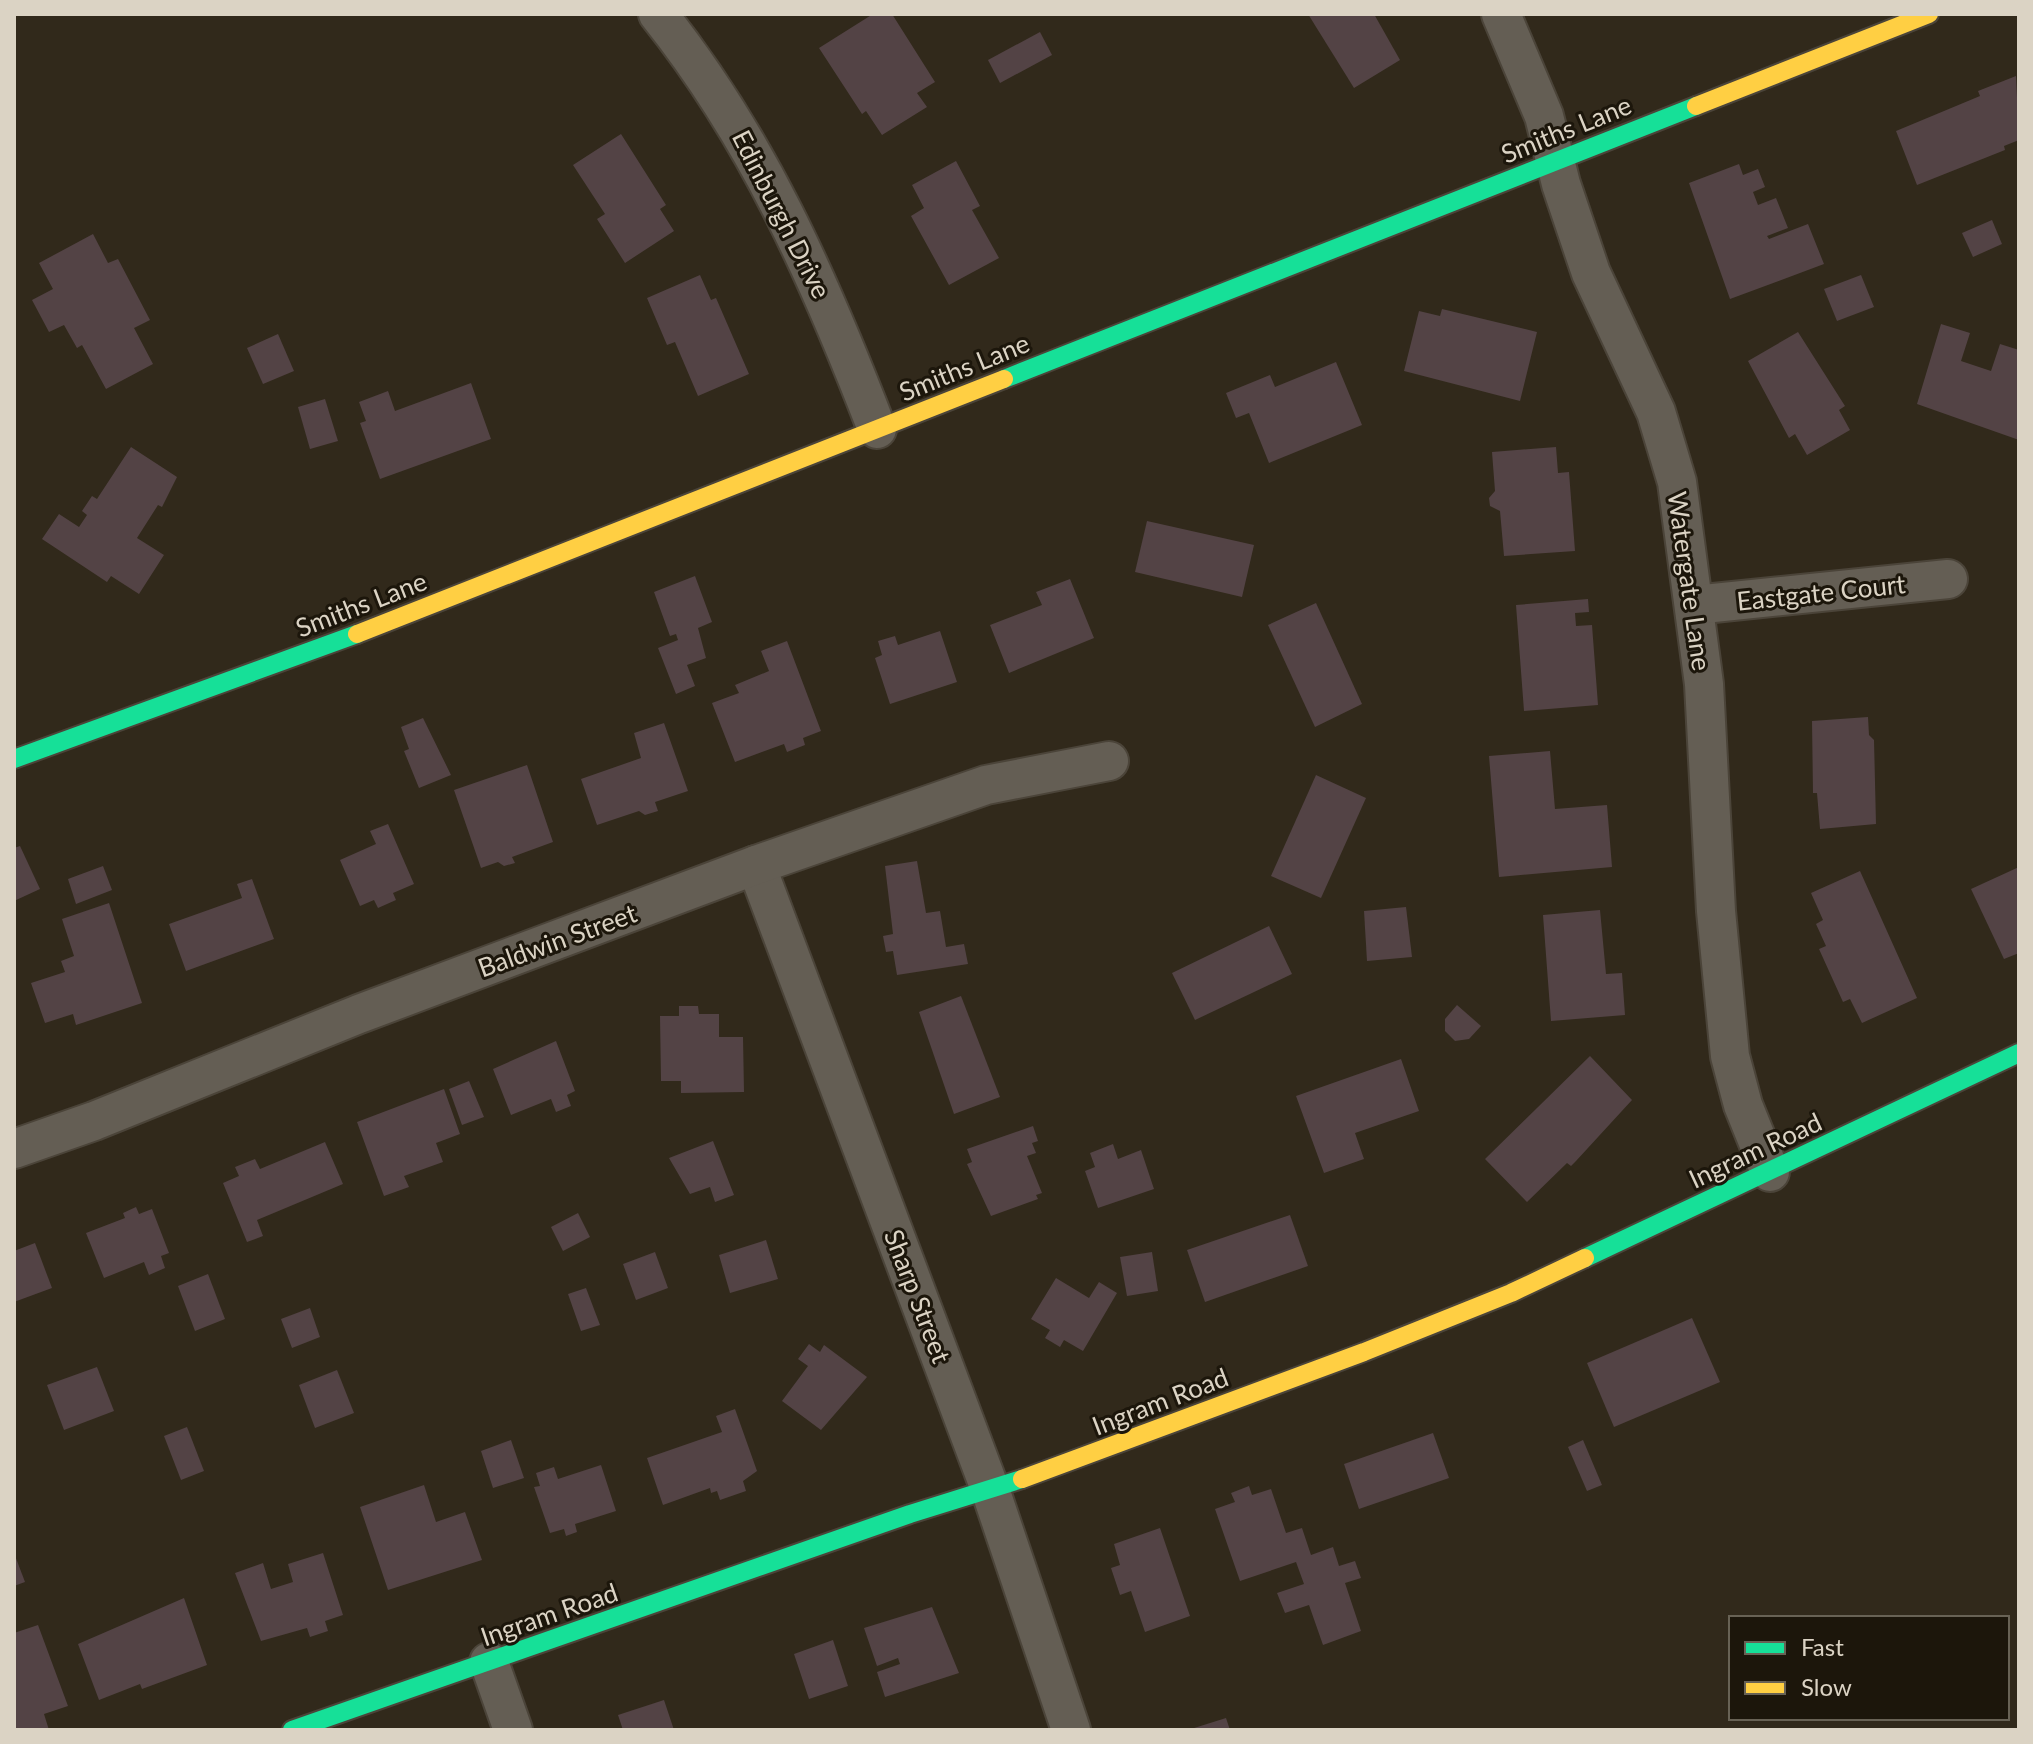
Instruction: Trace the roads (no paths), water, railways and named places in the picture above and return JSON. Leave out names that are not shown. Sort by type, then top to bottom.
[{"type":"street","name":"Edinburgh Drive","points":[[658,14],[700,66],[753,152],[812,265],[877,429]]},
{"type":"street","name":"Watergate Lane","points":[[1501,14],[1544,116],[1591,273],[1656,412],[1677,482],[1704,684],[1716,911],[1730,1056],[1743,1105],[1770,1172]]},
{"type":"street","name":"Smiths Lane","points":[[14,759],[345,639],[1929,14]]},
{"type":"street","name":"Eastgate Court","points":[[1694,605],[1948,579]]},
{"type":"street","name":"Baldwin Street","points":[[14,1149],[94,1121],[373,1008],[756,865],[986,785],[1109,761]]},
{"type":"street","name":"Sharp Street","points":[[756,865],[990,1489],[1071,1730]]},
{"type":"street","name":"Ingram Road","points":[[292,1730],[990,1489],[1321,1368],[1511,1293],[2019,1053]]},
{"type":"street","points":[[489,1662],[513,1730]]}]
